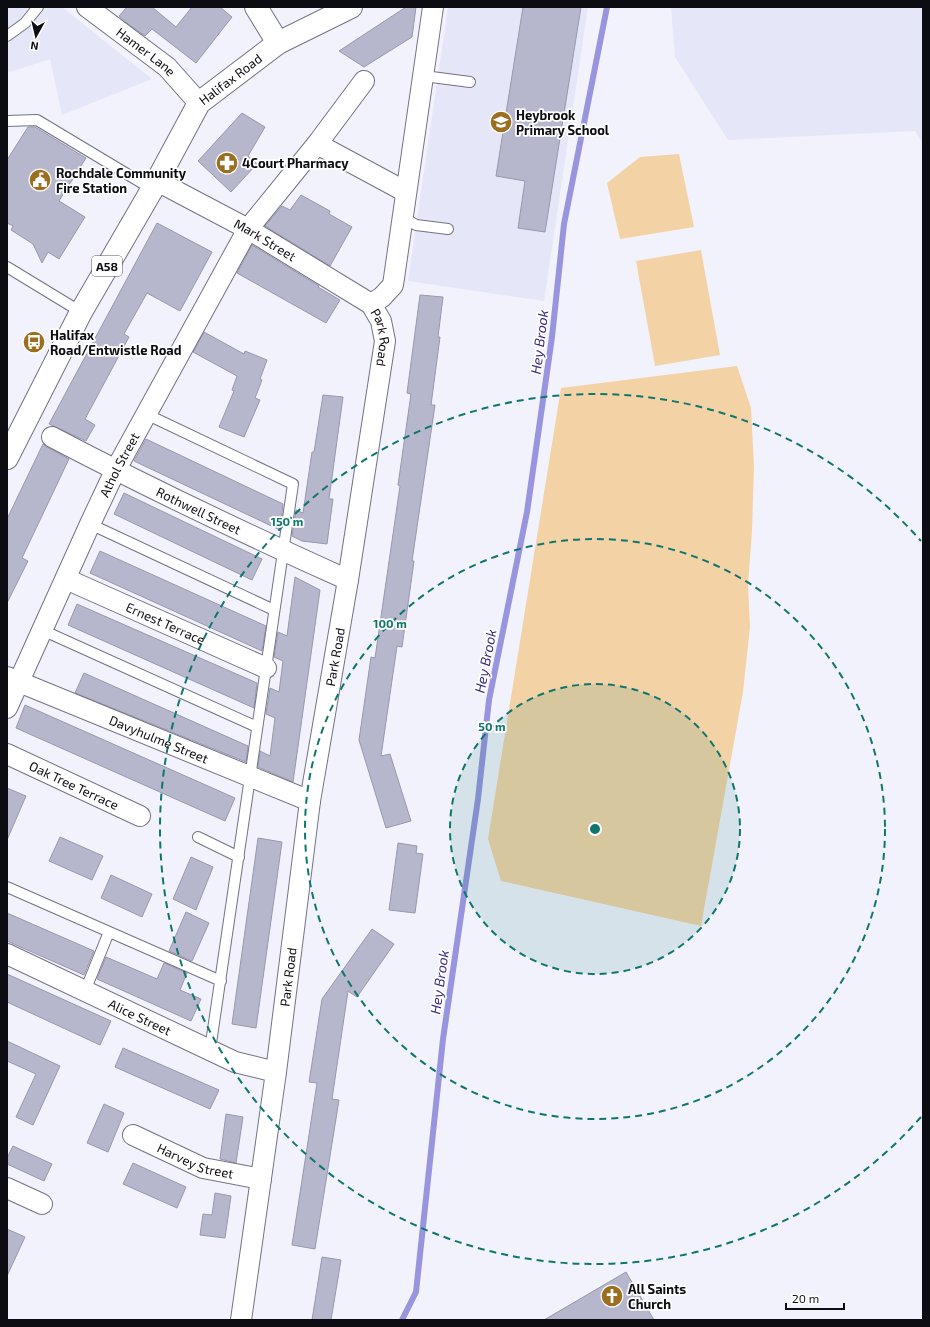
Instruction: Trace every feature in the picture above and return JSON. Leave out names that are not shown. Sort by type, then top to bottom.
[{"type":"main road","points":[[256,7],[278,43]]},
{"type":"main road","name":"A58","points":[[278,43],[351,7]]},
{"type":"main road","name":"Halifax Road","points":[[7,458],[81,312],[155,185],[199,103],[278,43]]},
{"type":"street","name":"Hamer Lane","points":[[87,7],[167,67],[199,103]]},
{"type":"street","name":"Park Road","points":[[241,1320],[276,1072],[310,802],[348,580],[385,341],[382,321],[371,304],[382,297],[393,284],[433,7]]},
{"type":"street","name":"Athol Street","points":[[7,708],[13,680],[42,630],[115,471],[248,229],[317,144],[364,81]]},
{"type":"street","points":[[317,144],[406,192]]},
{"type":"street","name":"Mark Street","points":[[155,185],[248,229],[371,304]]},
{"type":"street","name":"Rothwell Street","points":[[52,437],[115,471],[283,551],[348,580]]},
{"type":"street","name":"Ernest Terrace","points":[[66,579],[266,668]]},
{"type":"street","name":"Davyhulme Street","points":[[13,680],[310,802]]},
{"type":"street","name":"Oak Tree Terrace","points":[[7,754],[140,816]]},
{"type":"street","name":"Alice Street","points":[[7,954],[235,1062],[276,1072]]},
{"type":"street","name":"Harvey Street","points":[[133,1135],[203,1168],[261,1179]]},
{"type":"street","points":[[7,1188],[42,1204]]},
{"type":"lane","points":[[7,36],[25,23],[38,7]]},
{"type":"lane","points":[[424,76],[470,82]]},
{"type":"lane","points":[[7,121],[37,120],[155,185]]},
{"type":"lane","points":[[403,218],[416,225],[448,229]]},
{"type":"lane","points":[[7,267],[81,312]]},
{"type":"lane","points":[[146,414],[293,484],[210,1050]]},
{"type":"lane","points":[[90,524],[274,610]]},
{"type":"lane","points":[[42,630],[258,727]]},
{"type":"lane","points":[[198,837],[239,857]]},
{"type":"lane","points":[[7,887],[220,981]]},
{"type":"lane","points":[[84,991],[109,932]]},
{"type":"shaded area","points":[[7,7],[62,7],[152,79],[62,115],[50,59],[7,73]]},
{"type":"shaded area","name":"Heybrook Primary School","points":[[448,7],[588,7],[544,301],[408,281]]},
{"type":"shaded area","points":[[671,7],[923,7],[923,143],[915,131],[728,140],[675,57]]},
{"type":"shaded area","points":[[679,154],[694,227],[620,239],[607,183],[640,157]]},
{"type":"shaded area","points":[[701,250],[720,355],[655,366],[636,261]]},
{"type":"shaded area","points":[[737,366],[751,408],[754,466],[752,531],[748,585],[750,627],[743,692],[701,926],[501,881],[488,839],[561,388]]},
{"type":"building","points":[[127,7],[152,7],[176,27],[192,7],[220,7],[232,17],[196,63],[152,29],[145,36],[128,24],[119,16]]},
{"type":"building","points":[[406,7],[416,7],[412,37],[364,67],[339,51]]},
{"type":"building","points":[[523,7],[581,7],[545,232],[518,228],[525,181],[496,176]]},
{"type":"building","name":"4Court Pharmacy","points":[[242,113],[265,127],[248,156],[257,164],[231,192],[198,161]]},
{"type":"building","name":"Rochdale Community Fire Station","points":[[28,127],[35,127],[86,158],[59,201],[85,217],[59,259],[48,252],[42,263],[33,244],[11,230],[13,226],[7,223],[7,160]]},
{"type":"building","points":[[301,195],[330,211],[329,214],[352,227],[330,266],[265,226],[282,206],[290,210]]},
{"type":"building","points":[[157,223],[212,252],[180,311],[147,293],[124,334],[129,337],[85,419],[95,425],[86,441],[49,424]]},
{"type":"building","points":[[252,245],[340,300],[326,323],[237,273]]},
{"type":"building","points":[[420,295],[443,297],[438,337],[440,337],[431,405],[435,405],[412,561],[414,561],[402,647],[397,646],[381,756],[390,754],[411,821],[386,828],[359,740],[371,657],[375,658],[400,486],[398,485],[411,394],[407,393]]},
{"type":"building","points":[[204,332],[244,354],[245,351],[267,360],[260,379],[262,380],[255,398],[260,400],[244,437],[219,427],[234,391],[232,390],[237,376],[193,352]]},
{"type":"building","points":[[323,395],[343,397],[329,499],[333,499],[327,544],[302,541],[292,536],[296,510],[303,513],[312,452],[314,452]]},
{"type":"building","points":[[146,439],[283,504],[280,530],[134,461]]},
{"type":"building","points":[[43,444],[69,459],[22,558],[28,561],[7,603],[7,519]]},
{"type":"building","points":[[124,493],[262,559],[252,580],[114,514]]},
{"type":"building","points":[[100,551],[266,626],[262,651],[90,573]]},
{"type":"building","points":[[295,577],[320,590],[293,782],[258,767],[260,751],[270,756],[275,718],[266,714],[270,688],[279,692],[283,661],[274,657],[278,632],[287,636]]},
{"type":"building","points":[[77,604],[257,683],[254,708],[68,625]]},
{"type":"building","points":[[84,673],[248,746],[246,762],[75,693]]},
{"type":"building","points":[[25,705],[235,798],[225,821],[16,728]]},
{"type":"building","points":[[7,788],[26,796],[7,840]]},
{"type":"building","points":[[60,837],[103,856],[92,880],[49,861]]},
{"type":"building","points":[[258,838],[282,842],[256,1028],[232,1024]]},
{"type":"building","points":[[398,843],[417,846],[416,853],[423,854],[415,913],[389,910]]},
{"type":"building","points":[[191,857],[213,867],[196,910],[173,899]]},
{"type":"building","points":[[111,875],[152,894],[142,917],[101,898]]},
{"type":"building","points":[[186,912],[209,923],[192,961],[169,951]]},
{"type":"building","points":[[7,913],[94,951],[84,975],[7,941]]},
{"type":"building","points":[[372,929],[394,944],[357,997],[348,991],[332,1099],[339,1100],[315,1249],[292,1245],[317,1083],[309,1082],[322,999]]},
{"type":"building","points":[[106,957],[157,979],[164,963],[187,973],[180,990],[201,999],[191,1021],[97,979]]},
{"type":"building","points":[[7,974],[111,1021],[100,1045],[7,1002]]},
{"type":"building","points":[[7,1041],[60,1066],[33,1125],[16,1117],[36,1074],[7,1061]]},
{"type":"building","points":[[123,1048],[219,1090],[210,1109],[115,1067]]},
{"type":"building","points":[[104,1104],[124,1113],[108,1152],[87,1143]]},
{"type":"building","points":[[226,1114],[243,1117],[236,1163],[220,1159]]},
{"type":"building","points":[[13,1146],[52,1164],[44,1181],[7,1164],[7,1158]]},
{"type":"building","points":[[133,1163],[186,1187],[177,1208],[123,1184]]},
{"type":"building","points":[[215,1193],[231,1196],[225,1238],[200,1235],[203,1214],[212,1215]]},
{"type":"building","points":[[7,1229],[25,1237],[7,1276]]},
{"type":"building","points":[[322,1257],[341,1260],[331,1320],[312,1320]]},
{"type":"building","name":"All Saints Church","points":[[626,1272],[654,1320],[544,1320]]},
{"type":"waterway","name":"Hey Brook","points":[[402,1320],[416,1292],[443,1039],[478,799],[489,700],[527,512],[552,337],[564,224],[607,7]]},
{"type":"place","name":"Heybrook Primary School","points":[[501,122]]},
{"type":"place","name":"4Court Pharmacy","points":[[227,163]]},
{"type":"place","name":"Rochdale Community Fire Station","points":[[40,180]]},
{"type":"place","name":"Halifax Road/Entwistle Road","points":[[34,342]]},
{"type":"place","name":"All Saints Church","points":[[612,1296]]}]
